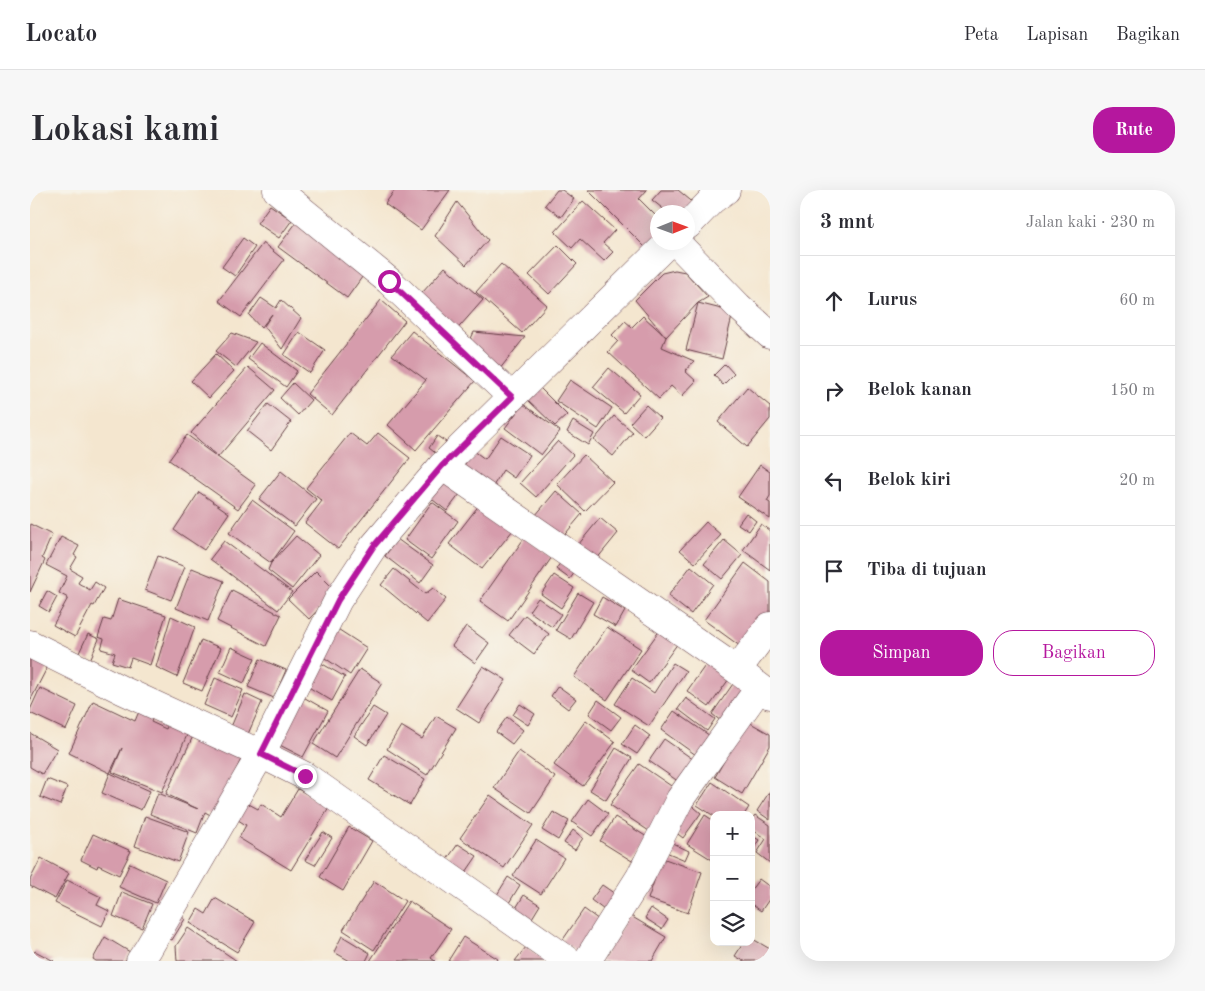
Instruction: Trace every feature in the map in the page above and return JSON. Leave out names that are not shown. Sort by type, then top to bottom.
[{"type":"street","points":[[277,190],[389,281],[512,397]]},
{"type":"street","points":[[695,216],[714,193]]},
{"type":"street","points":[[140,961],[261,754],[338,600],[373,547],[442,466],[661,250]]},
{"type":"street","points":[[684,250],[738,306],[770,335]]},
{"type":"street","points":[[442,466],[765,691],[680,800],[640,877],[587,961]]},
{"type":"street","points":[[737,670],[770,626]]},
{"type":"street","points":[[30,644],[122,690],[305,776],[569,961]]},
{"type":"building","points":[[395,190],[450,190],[421,230],[385,204]]},
{"type":"building","points":[[557,190],[562,190],[574,199],[561,217],[545,205]]},
{"type":"building","points":[[588,190],[647,190],[639,199],[650,210],[650,244],[646,248]]},
{"type":"building","points":[[661,190],[678,190],[696,205],[658,205],[652,200]]},
{"type":"building","points":[[583,201],[615,230],[603,243],[613,252],[604,261],[580,239],[572,248],[555,232]]},
{"type":"building","points":[[457,202],[488,240],[466,265],[435,236]]},
{"type":"building","points":[[270,205],[292,220],[279,238],[257,223]]},
{"type":"building","points":[[296,223],[365,273],[347,298],[278,247]]},
{"type":"building","points":[[243,238],[255,247],[235,276],[222,267]]},
{"type":"building","points":[[263,243],[284,260],[241,317],[219,301]]},
{"type":"building","points":[[558,245],[577,264],[549,294],[529,275]]},
{"type":"building","points":[[501,264],[547,305],[522,333],[476,292]]},
{"type":"building","points":[[445,267],[483,300],[453,334],[415,301]]},
{"type":"building","points":[[675,270],[685,272],[708,297],[698,303],[666,337],[635,300],[662,273]]},
{"type":"building","points":[[261,298],[276,308],[281,300],[301,318],[282,349],[264,326],[272,314],[261,328],[249,315]]},
{"type":"building","points":[[381,300],[405,321],[332,415],[307,394]]},
{"type":"building","points":[[698,303],[733,312],[722,359],[686,350]]},
{"type":"building","points":[[643,316],[666,337],[662,347],[694,361],[685,371],[696,381],[682,396],[671,386],[659,399],[608,352],[618,341],[612,335],[625,321],[632,327]]},
{"type":"building","points":[[412,331],[475,381],[416,450],[388,425],[426,380],[392,355]]},
{"type":"building","points":[[299,332],[325,350],[310,373],[284,355]]},
{"type":"building","points":[[474,332],[525,337],[499,370],[468,345]]},
{"type":"building","points":[[232,333],[256,342],[236,367],[216,351]]},
{"type":"building","points":[[260,343],[297,371],[286,387],[248,359]]},
{"type":"building","points":[[216,354],[234,371],[209,398],[191,381]]},
{"type":"building","points":[[725,364],[734,374],[723,385],[714,375]]},
{"type":"building","points":[[248,367],[275,390],[218,457],[191,433]]},
{"type":"building","points":[[609,368],[640,394],[624,413],[593,387]]},
{"type":"building","points":[[570,380],[612,408],[598,429],[556,401]]},
{"type":"building","points":[[293,383],[311,400],[298,415],[280,398]]},
{"type":"building","points":[[539,387],[567,415],[555,426],[527,399]]},
{"type":"building","points":[[747,387],[770,406],[770,419],[747,447],[718,422]]},
{"type":"building","points":[[268,404],[291,422],[271,450],[247,431]]},
{"type":"building","points":[[523,404],[560,431],[541,455],[505,428]]},
{"type":"building","points":[[646,405],[660,418],[644,436],[630,423]]},
{"type":"building","points":[[614,416],[633,432],[613,456],[594,440]]},
{"type":"building","points":[[573,421],[594,434],[588,445],[567,432]]},
{"type":"building","points":[[350,433],[367,446],[378,433],[410,458],[338,549],[305,523],[322,501],[306,488]]},
{"type":"building","points":[[187,435],[256,485],[238,509],[169,460]]},
{"type":"building","points":[[437,436],[446,442],[438,455],[429,448]]},
{"type":"building","points":[[501,436],[530,455],[514,478],[503,470],[490,491],[460,471],[474,451],[485,459]]},
{"type":"building","points":[[558,441],[573,455],[536,497],[520,483]]},
{"type":"building","points":[[584,455],[613,482],[585,511],[557,484]]},
{"type":"building","points":[[760,465],[770,472],[770,496],[767,501],[770,503],[770,519],[738,497]]},
{"type":"building","points":[[281,471],[316,499],[295,526],[259,499]]},
{"type":"building","points":[[444,475],[463,490],[447,511],[428,496]]},
{"type":"building","points":[[556,491],[582,514],[561,539],[535,516]]},
{"type":"building","points":[[199,492],[229,513],[204,550],[174,530]]},
{"type":"building","points":[[252,500],[294,531],[271,563],[229,533]]},
{"type":"building","points":[[432,502],[458,521],[431,559],[405,540]]},
{"type":"building","points":[[480,504],[513,530],[482,569],[449,544]]},
{"type":"building","points":[[746,513],[756,521],[749,531],[738,524]]},
{"type":"building","points":[[600,518],[618,533],[596,560],[578,545]]},
{"type":"building","points":[[706,522],[721,535],[695,563],[680,550]]},
{"type":"building","points":[[30,524],[52,535],[42,558],[45,560],[30,592]]},
{"type":"building","points":[[761,524],[770,531],[770,570],[743,550]]},
{"type":"building","points":[[296,536],[319,555],[292,589],[268,570],[271,563]]},
{"type":"building","points":[[61,537],[79,546],[74,555],[77,557],[70,569],[82,576],[78,583],[90,590],[95,582],[104,588],[94,606],[92,605],[75,637],[53,625],[68,598],[59,593],[67,576],[46,565]]},
{"type":"building","points":[[525,537],[552,557],[508,621],[480,601]]},
{"type":"building","points":[[397,539],[433,565],[420,583],[385,556]]},
{"type":"building","points":[[724,540],[742,555],[722,579],[704,564]]},
{"type":"building","points":[[224,541],[292,592],[278,610],[210,559]]},
{"type":"building","points":[[158,556],[185,567],[171,600],[145,590]]},
{"type":"building","points":[[563,559],[577,569],[570,579],[556,569]]},
{"type":"building","points":[[745,563],[770,582],[770,613],[744,649],[704,620]]},
{"type":"building","points":[[691,566],[713,584],[691,614],[668,596]]},
{"type":"building","points":[[192,568],[224,581],[208,621],[176,608]]},
{"type":"building","points":[[394,569],[425,594],[433,588],[446,599],[427,623],[381,585]]},
{"type":"building","points":[[316,571],[336,591],[309,619],[288,599]]},
{"type":"building","points":[[554,575],[574,588],[561,608],[541,594]]},
{"type":"building","points":[[232,590],[281,615],[266,646],[217,621]]},
{"type":"building","points":[[47,591],[57,597],[49,612],[39,606]]},
{"type":"building","points":[[578,593],[593,602],[571,639],[556,630]]},
{"type":"building","points":[[602,597],[625,611],[616,627],[593,614]]},
{"type":"building","points":[[538,598],[561,614],[552,627],[529,611]]},
{"type":"building","points":[[118,599],[166,615],[150,665],[131,658],[128,667],[112,662],[115,653],[101,649],[104,639],[98,637],[104,619],[111,621]]},
{"type":"building","points":[[525,615],[549,634],[534,654],[509,635]]},
{"type":"building","points":[[171,616],[195,627],[177,677],[156,667]]},
{"type":"building","points":[[333,626],[367,648],[350,675],[316,652]]},
{"type":"building","points":[[466,626],[489,643],[475,663],[452,646]]},
{"type":"building","points":[[607,627],[641,649],[607,700],[574,677]]},
{"type":"building","points":[[660,630],[678,643],[649,683],[631,670]]},
{"type":"building","points":[[88,634],[99,639],[90,660],[78,655]]},
{"type":"building","points":[[201,640],[221,648],[202,691],[183,683]]},
{"type":"building","points":[[231,647],[255,658],[244,683],[220,672]]},
{"type":"building","points":[[30,654],[49,664],[30,701]]},
{"type":"building","points":[[260,659],[286,670],[274,698],[248,687]]},
{"type":"building","points":[[314,659],[345,677],[332,701],[300,682]]},
{"type":"building","points":[[673,663],[686,671],[649,726],[615,704],[632,678],[654,693]]},
{"type":"building","points":[[707,663],[729,679],[709,707],[687,691]]},
{"type":"building","points":[[483,666],[506,680],[479,723],[456,708]]},
{"type":"building","points":[[360,669],[382,683],[335,758],[313,744]]},
{"type":"building","points":[[215,678],[243,690],[231,717],[204,705]]},
{"type":"building","points":[[735,681],[750,692],[726,725],[712,714]]},
{"type":"building","points":[[558,686],[576,699],[568,709],[551,696]]},
{"type":"building","points":[[40,688],[77,706],[66,730],[30,713]]},
{"type":"building","points":[[245,694],[262,702],[248,734],[231,727]]},
{"type":"building","points":[[298,694],[328,711],[303,757],[272,741]]},
{"type":"building","points":[[686,698],[715,719],[707,731],[678,709]]},
{"type":"building","points":[[598,700],[621,717],[611,730],[589,714]]},
{"type":"building","points":[[93,701],[135,721],[140,709],[154,715],[151,722],[166,729],[171,718],[191,726],[162,792],[112,772],[122,748],[110,773],[69,753]]},
{"type":"building","points":[[520,704],[535,714],[528,725],[513,715]]},
{"type":"building","points":[[373,707],[386,715],[367,745],[354,736]]},
{"type":"building","points":[[674,711],[716,740],[703,760],[661,730]]},
{"type":"building","points":[[436,716],[456,728],[427,775],[387,749],[401,726],[422,739]]},
{"type":"building","points":[[507,717],[523,730],[512,744],[496,732]]},
{"type":"building","points":[[586,720],[615,742],[583,786],[554,765]]},
{"type":"building","points":[[747,721],[770,734],[770,746],[742,794],[715,777]]},
{"type":"building","points":[[635,725],[650,736],[637,754],[622,744]]},
{"type":"building","points":[[30,733],[57,749],[42,774],[30,767]]},
{"type":"building","points":[[194,734],[242,757],[214,817],[205,812],[197,833],[150,814],[158,793],[198,809],[166,794]]},
{"type":"building","points":[[664,739],[697,762],[682,784],[649,761]]},
{"type":"building","points":[[616,748],[632,758],[606,800],[590,790]]},
{"type":"building","points":[[519,751],[555,777],[531,813],[494,788]]},
{"type":"building","points":[[384,755],[425,779],[410,805],[369,780]]},
{"type":"building","points":[[639,764],[677,790],[649,831],[610,805]]},
{"type":"building","points":[[110,773],[150,791],[141,810],[102,793]]},
{"type":"building","points":[[47,779],[67,787],[60,805],[40,797]]},
{"type":"building","points":[[712,782],[749,807],[746,811],[710,811],[710,813],[697,805]]},
{"type":"building","points":[[298,789],[329,808],[291,870],[239,838],[246,825],[235,818],[245,802],[258,809],[261,804],[281,817]]},
{"type":"building","points":[[770,791],[770,820],[757,811]]},
{"type":"building","points":[[490,795],[533,825],[504,868],[460,838]]},
{"type":"building","points":[[588,799],[608,814],[592,836],[572,822]]},
{"type":"building","points":[[689,803],[701,813],[683,838],[670,828]]},
{"type":"building","points":[[553,812],[569,821],[558,840],[542,830]]},
{"type":"building","points":[[705,815],[710,818],[710,858],[687,844]]},
{"type":"building","points":[[755,815],[770,825],[770,863],[757,853],[766,839],[755,832]]},
{"type":"building","points":[[145,816],[189,832],[178,862],[135,846]]},
{"type":"building","points":[[615,817],[647,837],[632,861],[600,841]]},
{"type":"building","points":[[349,827],[372,841],[343,891],[320,877]]},
{"type":"building","points":[[573,830],[583,838],[575,850],[564,843]]},
{"type":"building","points":[[323,832],[332,838],[315,865],[305,860]]},
{"type":"building","points":[[93,834],[131,851],[119,875],[98,865],[97,868],[81,860]]},
{"type":"building","points":[[755,838],[759,840],[755,846]]},
{"type":"building","points":[[536,840],[564,858],[541,894],[513,876]]},
{"type":"building","points":[[670,842],[689,851],[685,860],[666,852]]},
{"type":"building","points":[[458,844],[477,856],[462,878],[443,865]]},
{"type":"building","points":[[41,858],[69,873],[55,899],[30,886],[30,880]]},
{"type":"building","points":[[662,858],[702,872],[688,913],[648,899]]},
{"type":"building","points":[[130,863],[166,880],[156,903],[119,887]]},
{"type":"building","points":[[508,877],[520,885],[507,906],[495,898]]},
{"type":"building","points":[[759,879],[770,887],[770,898],[761,911],[755,907],[755,884]]},
{"type":"building","points":[[67,880],[101,897],[97,905],[109,911],[102,926],[55,903]]},
{"type":"building","points":[[374,881],[405,901],[374,950],[343,930]]},
{"type":"building","points":[[602,885],[624,900],[612,916],[591,900]]},
{"type":"building","points":[[122,892],[152,904],[142,928],[113,916]]},
{"type":"building","points":[[524,895],[540,905],[529,923],[513,913]]},
{"type":"building","points":[[215,898],[255,922],[237,952],[190,923],[198,909],[206,914]]},
{"type":"building","points":[[409,901],[451,929],[431,958],[435,961],[370,961]]},
{"type":"building","points":[[651,908],[668,920],[662,929],[645,918]]},
{"type":"building","points":[[584,909],[606,925],[583,957],[562,941]]},
{"type":"building","points":[[174,912],[185,919],[172,940],[161,934]]},
{"type":"building","points":[[629,915],[666,937],[652,961],[601,961]]},
{"type":"building","points":[[188,928],[237,961],[177,961],[176,946]]},
{"type":"building","points":[[342,936],[370,953],[366,961],[350,961],[334,952]]},
{"type":"building","points":[[105,937],[130,952],[125,961],[96,961],[93,959]]},
{"type":"building","points":[[463,937],[498,959],[497,961],[448,961]]},
{"type":"building","points":[[755,940],[770,949],[762,961],[744,961],[735,956],[741,946],[755,946]]},
{"type":"building","points":[[526,947],[546,961],[515,961]]},
{"type":"building","points":[[35,951],[54,961],[30,961]]},
{"type":"route","points":[[305,776],[261,754],[338,600],[373,547],[442,466],[512,397],[389,281]]}]
